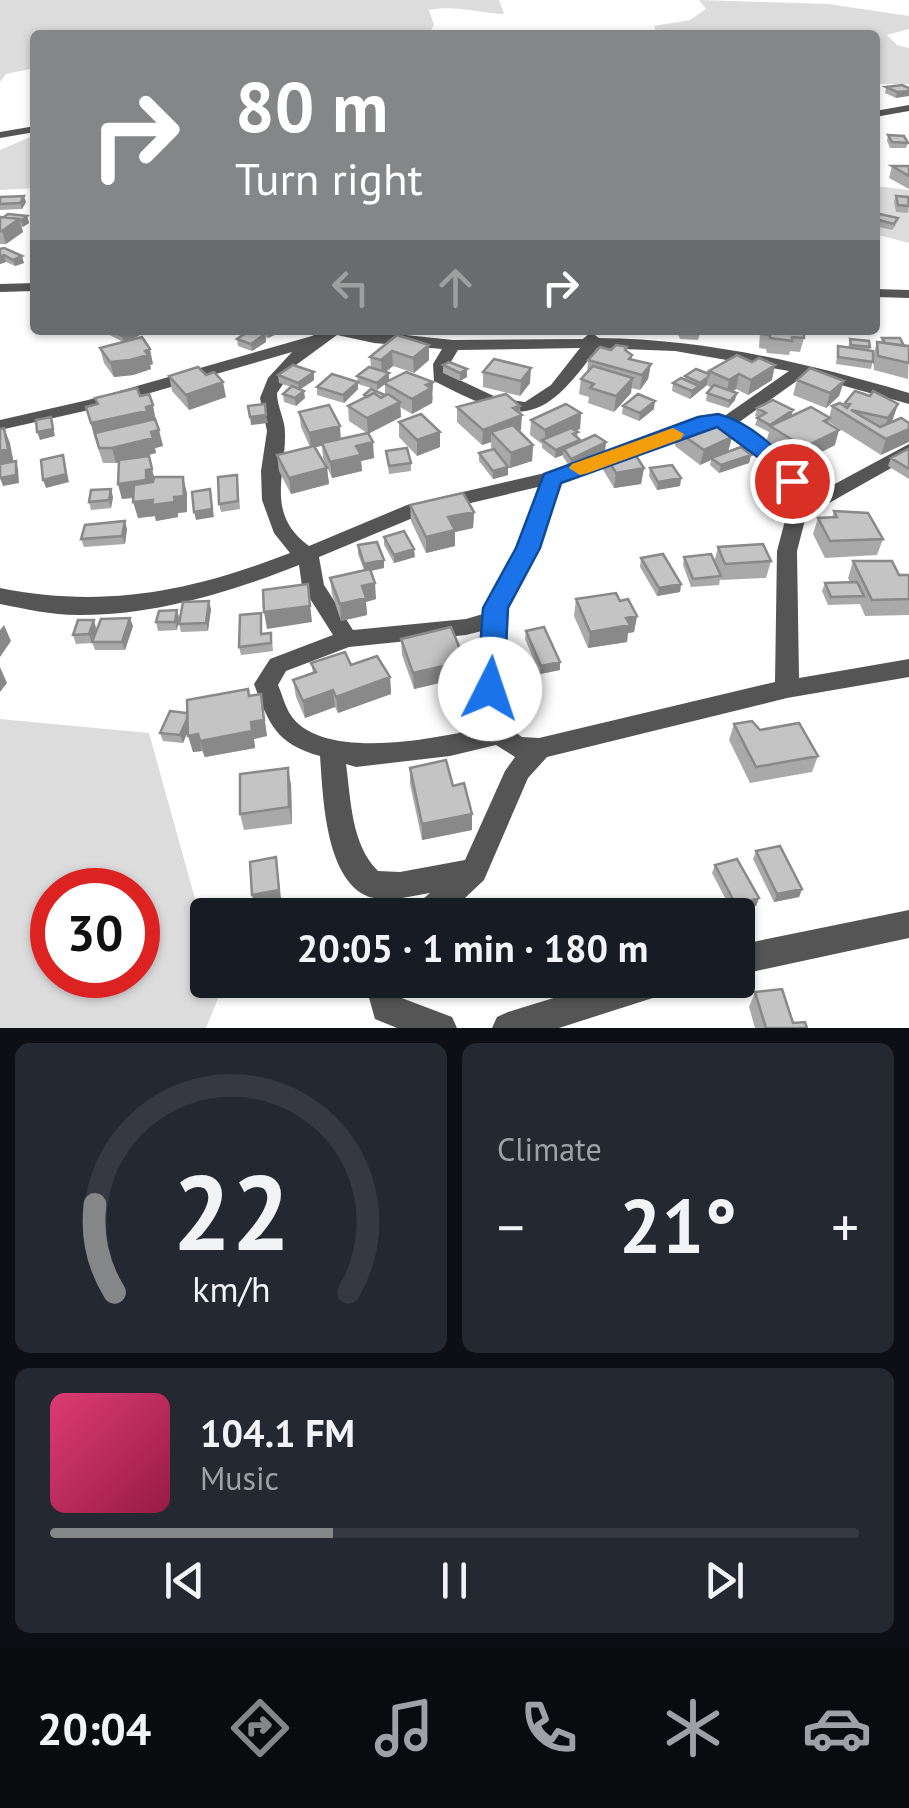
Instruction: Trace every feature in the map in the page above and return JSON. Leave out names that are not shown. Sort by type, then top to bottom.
[{"type":"street","points":[[880,113],[909,108]]},
{"type":"street","points":[[0,135],[30,130]]},
{"type":"street","points":[[2,288],[30,287]]},
{"type":"street","points":[[880,292],[909,294]]},
{"type":"street","points":[[0,425],[92,404],[322,335]]},
{"type":"street","points":[[308,554],[292,548],[283,537],[269,480],[277,429],[268,404],[270,389],[282,372],[327,335]]},
{"type":"street","points":[[340,335],[385,343],[591,337],[677,346],[802,369],[909,399]]},
{"type":"street","points":[[449,344],[450,353],[441,364],[440,377],[495,404],[529,409],[544,403],[568,378],[591,337]]},
{"type":"street","points":[[728,423],[802,369]]},
{"type":"street","points":[[0,596],[42,605],[89,607],[192,588],[308,554],[414,510],[552,478],[706,421],[728,423],[778,462],[792,481],[797,513],[787,551],[787,688]]},
{"type":"street","points":[[797,513],[909,450]]},
{"type":"street","points":[[552,478],[528,548],[496,608],[490,689],[500,734],[517,746],[539,748],[787,688],[909,668]]},
{"type":"street","points":[[308,554],[314,586],[348,638]]},
{"type":"street","points":[[495,619],[466,626],[348,638],[278,666],[266,684],[281,723],[310,742],[356,756],[450,746],[500,734]]},
{"type":"street","points":[[445,898],[474,871],[518,771],[539,748]]},
{"type":"street","points":[[332,750],[338,808],[351,863],[371,884],[400,884],[474,871]]},
{"type":"street","points":[[755,956],[909,924]]},
{"type":"street","points":[[384,998],[386,1008],[441,1028]]},
{"type":"street","points":[[508,1028],[604,998]]},
{"type":"shaded area","points":[[0,0],[499,0],[504,14],[429,10],[434,25],[431,30],[30,30],[30,69],[6,74],[0,82]]},
{"type":"shaded area","points":[[699,0],[828,4],[909,16],[909,29],[887,35],[897,45],[909,48],[909,84],[880,84],[880,30],[655,30],[654,26],[690,20],[706,9]]},
{"type":"shaded area","points":[[30,137],[30,188],[0,190],[0,150]]},
{"type":"shaded area","points":[[880,187],[909,190],[909,243],[880,235]]},
{"type":"shaded area","points":[[0,719],[149,733],[195,898],[190,898],[190,998],[218,998],[206,1028],[0,1028]]},
{"type":"building","points":[[902,85],[909,91],[897,92],[886,87]]},
{"type":"building","points":[[888,135],[904,136],[908,143],[892,142]]},
{"type":"building","points":[[892,166],[909,166],[909,176]]},
{"type":"building","points":[[24,196],[20,203],[0,204],[0,197]]},
{"type":"building","points":[[896,196],[908,197],[909,206],[898,205]]},
{"type":"building","points":[[880,214],[898,218],[894,224],[880,220]]},
{"type":"building","points":[[27,216],[21,221],[4,217]]},
{"type":"building","points":[[0,217],[19,219],[0,231]]},
{"type":"building","points":[[0,249],[22,256],[13,260],[0,257]]},
{"type":"building","points":[[243,335],[264,335],[251,344],[237,339]]},
{"type":"building","points":[[397,335],[429,345],[413,358],[392,351],[381,360],[370,357]]},
{"type":"building","points":[[804,335],[792,337],[792,341],[770,338]]},
{"type":"building","points":[[142,337],[150,349],[145,351],[148,355],[130,360],[110,362],[100,348]]},
{"type":"building","points":[[882,338],[900,338],[904,346],[885,343]]},
{"type":"building","points":[[850,339],[869,341],[870,347],[851,345]]},
{"type":"building","points":[[877,342],[909,346],[909,363],[878,356]]},
{"type":"building","points":[[616,345],[627,347],[625,350],[632,355],[629,359],[651,364],[642,375],[588,360],[600,347],[611,350]]},
{"type":"building","points":[[838,346],[873,351],[873,362],[838,357]]},
{"type":"building","points":[[737,355],[775,365],[751,380],[739,374],[729,380],[709,371]]},
{"type":"building","points":[[494,359],[531,368],[521,381],[483,372]]},
{"type":"building","points":[[449,362],[467,369],[460,373],[443,365]]},
{"type":"building","points":[[293,365],[314,372],[298,383],[278,375]]},
{"type":"building","points":[[593,366],[633,378],[616,396],[590,388],[594,384],[581,379]]},
{"type":"building","points":[[198,367],[206,375],[214,372],[223,382],[186,395],[169,376]]},
{"type":"building","points":[[369,367],[389,373],[377,383],[357,376]]},
{"type":"building","points":[[810,368],[844,381],[830,393],[797,380]]},
{"type":"building","points":[[696,369],[709,374],[700,383],[685,376]]},
{"type":"building","points":[[406,372],[433,382],[426,385],[431,388],[412,399],[384,383]]},
{"type":"building","points":[[332,374],[358,382],[343,395],[317,387]]},
{"type":"building","points":[[681,378],[699,386],[692,391],[673,383]]},
{"type":"building","points":[[714,385],[737,393],[730,401],[707,393]]},
{"type":"building","points":[[292,386],[304,391],[295,398],[283,394]]},
{"type":"building","points":[[137,388],[140,396],[149,394],[153,405],[146,407],[147,411],[91,423],[86,407],[98,404],[95,398]]},
{"type":"building","points":[[371,389],[385,395],[364,395]]},
{"type":"building","points":[[855,391],[870,396],[873,391],[898,404],[888,418],[851,410],[880,427],[901,418],[909,423],[909,429],[886,439],[832,406],[840,403],[847,408],[850,404],[845,403]]},
{"type":"building","points":[[374,393],[381,398],[388,394],[400,402],[367,418],[348,406]]},
{"type":"building","points":[[506,394],[520,406],[513,408],[522,415],[483,430],[457,407]]},
{"type":"building","points":[[638,394],[655,401],[640,413],[623,406]]},
{"type":"building","points":[[773,400],[793,410],[770,425],[757,418],[766,413],[757,408]]},
{"type":"building","points":[[265,404],[266,415],[250,417],[248,406]]},
{"type":"building","points":[[566,404],[581,413],[545,430],[531,420]]},
{"type":"building","points":[[329,405],[340,426],[309,433],[299,412]]},
{"type":"building","points":[[811,407],[830,418],[824,421],[839,430],[804,447],[770,426]]},
{"type":"building","points":[[421,414],[440,432],[417,440],[399,422]]},
{"type":"building","points":[[51,417],[53,429],[37,432],[36,420]]},
{"type":"building","points":[[155,419],[159,430],[151,432],[153,438],[99,448],[95,433]]},
{"type":"building","points":[[705,419],[714,425],[719,423],[732,437],[704,450],[677,431]]},
{"type":"building","points":[[513,425],[533,445],[511,453],[491,432]]},
{"type":"building","points":[[4,428],[8,449],[0,451],[0,429]]},
{"type":"building","points":[[571,428],[578,432],[573,434],[580,440],[556,450],[542,440]]},
{"type":"building","points":[[368,433],[373,442],[356,446],[361,455],[330,462],[322,443]]},
{"type":"building","points":[[595,435],[606,442],[571,459],[564,449]]},
{"type":"building","points":[[314,446],[327,468],[289,478],[277,455]]},
{"type":"building","points":[[741,447],[751,455],[721,465],[711,458]]},
{"type":"building","points":[[407,448],[411,463],[389,466],[386,451]]},
{"type":"building","points":[[631,448],[644,468],[616,473],[604,453]]},
{"type":"building","points":[[494,449],[508,467],[493,471],[479,453]]},
{"type":"building","points":[[909,450],[909,469],[891,458]]},
{"type":"building","points":[[63,455],[66,474],[43,480],[41,460]]},
{"type":"building","points":[[149,456],[152,469],[146,470],[146,480],[118,484],[119,460]]},
{"type":"building","points":[[16,461],[16,475],[0,478],[0,464]]},
{"type":"building","points":[[672,465],[681,478],[658,482],[650,468]]},
{"type":"building","points":[[237,475],[238,501],[219,504],[218,477]]},
{"type":"building","points":[[154,477],[183,477],[184,496],[174,497],[175,502],[152,505],[153,500],[133,502],[134,485],[153,482]]},
{"type":"building","points":[[111,489],[109,500],[89,502],[91,490]]},
{"type":"building","points":[[210,489],[212,509],[194,512],[192,492]]},
{"type":"building","points":[[463,493],[474,512],[448,517],[455,530],[426,537],[410,505]]},
{"type":"building","points":[[834,511],[868,513],[883,539],[830,541],[818,518],[837,517]]},
{"type":"building","points":[[125,521],[122,536],[81,539],[85,525]]},
{"type":"building","points":[[404,531],[414,549],[394,555],[384,537]]},
{"type":"building","points":[[377,542],[384,560],[364,564],[358,545]]},
{"type":"building","points":[[763,544],[771,561],[725,564],[718,547]]},
{"type":"building","points":[[663,554],[681,584],[659,588],[641,558]]},
{"type":"building","points":[[711,554],[721,576],[693,579],[684,557]]},
{"type":"building","points":[[853,561],[892,561],[899,575],[909,575],[909,599],[872,600]]},
{"type":"building","points":[[370,569],[375,583],[362,586],[366,598],[340,604],[330,578]]},
{"type":"building","points":[[857,582],[864,596],[831,597],[825,583]]},
{"type":"building","points":[[308,584],[310,606],[264,612],[263,590]]},
{"type":"building","points":[[616,593],[620,601],[628,599],[637,616],[626,618],[630,625],[590,632],[576,599]]},
{"type":"building","points":[[209,601],[206,623],[179,624],[183,602]]},
{"type":"building","points":[[177,610],[175,622],[156,622],[159,611]]},
{"type":"building","points":[[261,613],[261,634],[271,633],[271,643],[239,647],[240,615]]},
{"type":"building","points":[[130,618],[122,642],[92,642],[101,619]]},
{"type":"building","points":[[78,620],[94,620],[89,634],[73,635]]},
{"type":"building","points":[[451,627],[465,661],[413,673],[401,639]]},
{"type":"building","points":[[544,627],[560,662],[541,666],[526,631]]},
{"type":"building","points":[[345,652],[351,665],[377,656],[390,677],[336,697],[333,690],[303,701],[293,680],[316,672],[311,663]]},
{"type":"building","points":[[248,689],[249,696],[261,694],[264,720],[251,722],[252,731],[200,741],[198,734],[188,736],[187,700]]},
{"type":"building","points":[[170,711],[187,713],[180,735],[160,733]]},
{"type":"building","points":[[752,721],[760,730],[799,723],[818,756],[756,767],[734,724]]},
{"type":"building","points":[[446,760],[453,786],[464,783],[472,814],[422,824],[410,768]]},
{"type":"building","points":[[288,768],[289,807],[240,814],[240,774]]},
{"type":"building","points":[[780,846],[802,889],[777,894],[756,851]]},
{"type":"building","points":[[276,857],[279,890],[252,895],[250,862]]},
{"type":"building","points":[[737,859],[759,898],[732,898],[715,865]]},
{"type":"building","points":[[782,989],[793,1023],[805,1022],[807,1028],[766,1028],[755,992]]},
{"type":"slow traffic","points":[[580,468],[673,434]]},
{"type":"route","points":[[490,689],[496,608],[528,548],[552,478],[706,421],[718,420],[728,423],[778,462],[792,481]]}]
